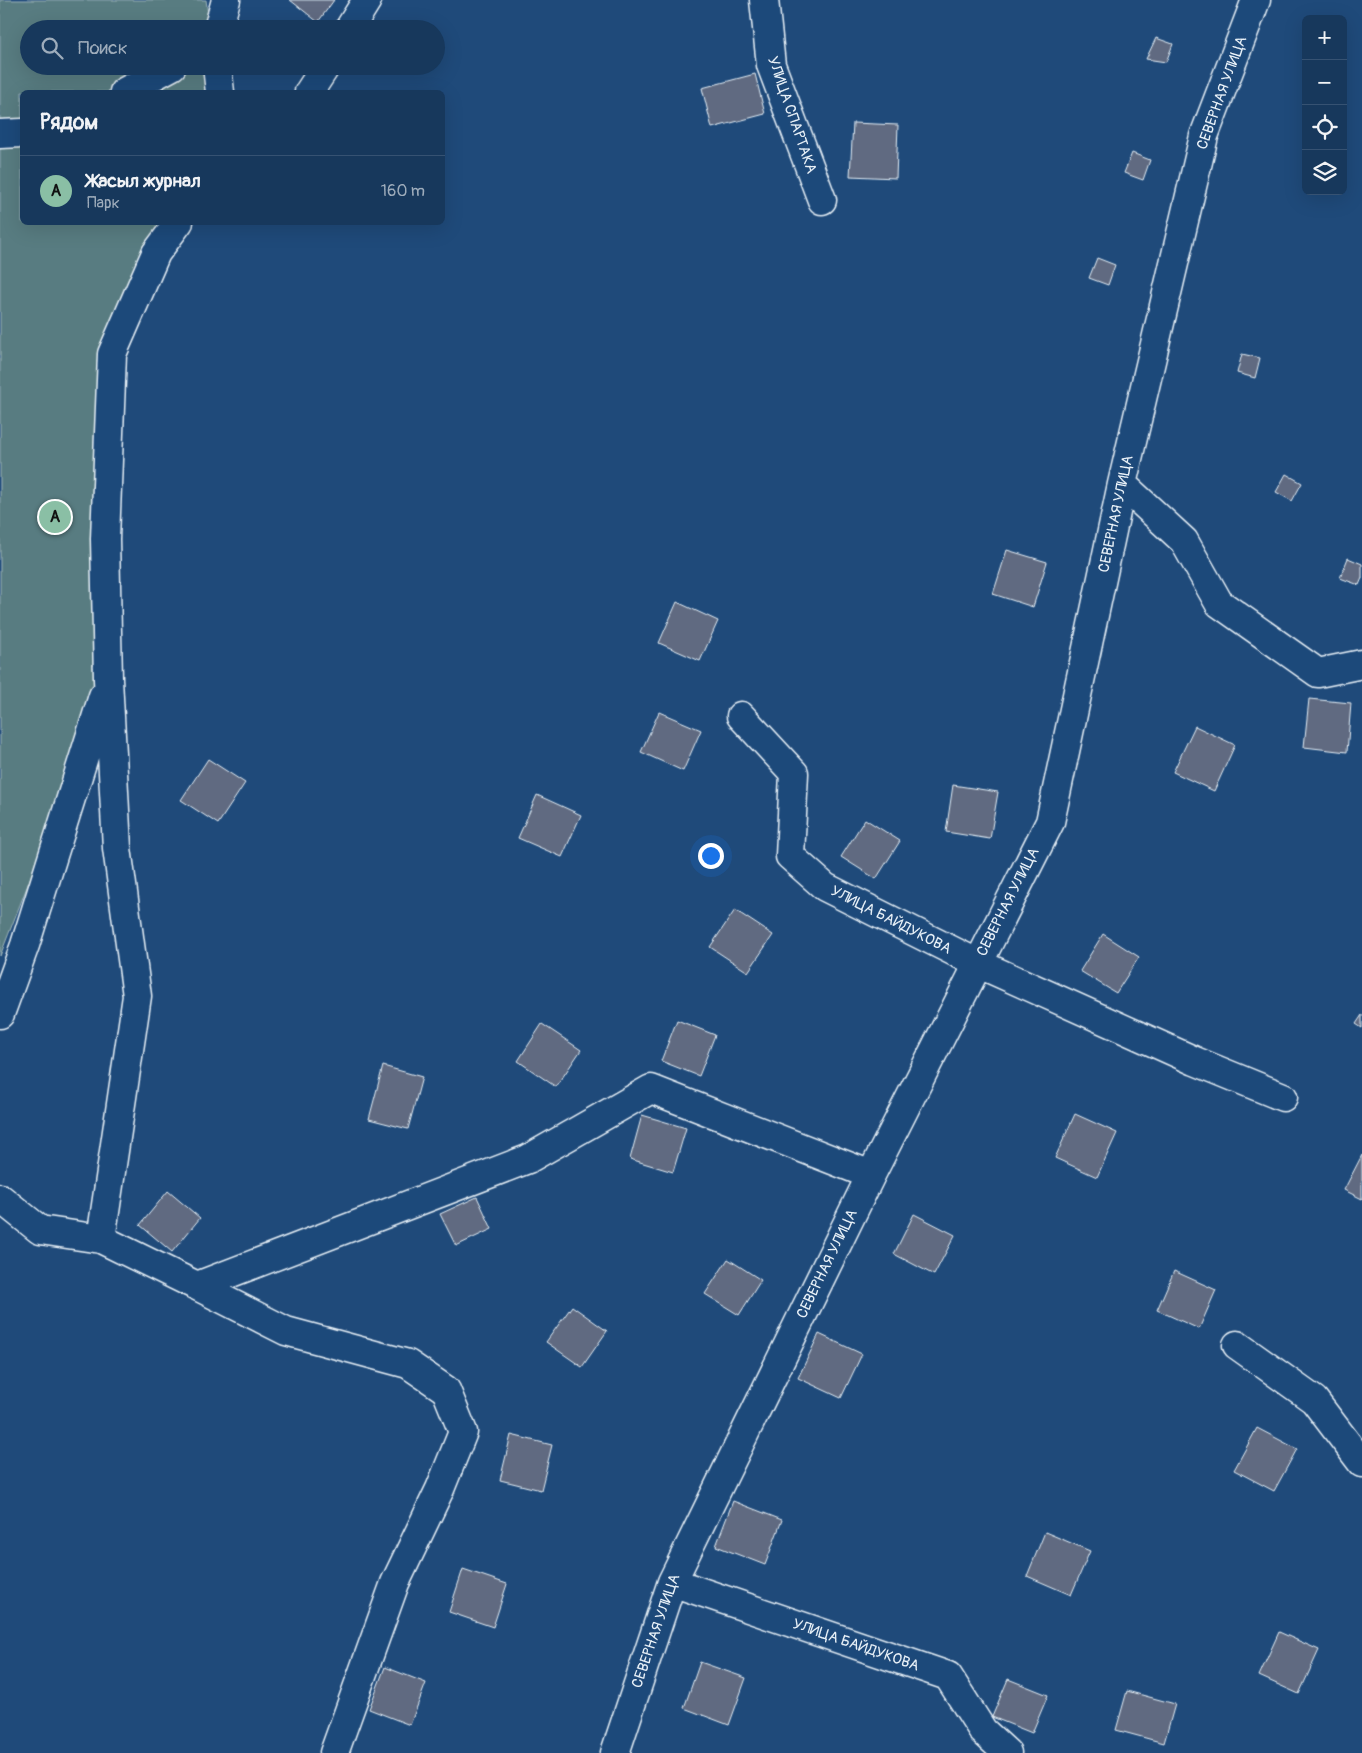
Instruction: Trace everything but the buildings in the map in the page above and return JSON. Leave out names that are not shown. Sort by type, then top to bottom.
[{"type":"street","points":[[220,20],[226,0]]},
{"type":"street","points":[[355,20],[367,0]]},
{"type":"street","name":"УЛИЦА СПАРТАКА","points":[[764,0],[772,65],[822,200]]},
{"type":"street","name":"СЕВЕРНАЯ УЛИЦА","points":[[614,1753],[672,1582],[870,1175],[1050,822],[1122,484],[1204,136],[1256,0]]},
{"type":"street","points":[[128,90],[155,75]]},
{"type":"street","points":[[218,75],[220,90]]},
{"type":"street","points":[[310,90],[320,75]]},
{"type":"street","points":[[0,134],[20,133]]},
{"type":"street","points":[[101,1239],[137,996],[117,848],[108,679],[104,539],[112,354],[156,254],[177,225]]},
{"type":"street","points":[[1122,484],[1184,541],[1219,603],[1318,674],[1362,664]]},
{"type":"street","points":[[0,1014],[25,944],[108,679]]},
{"type":"street","name":"УЛИЦА БАЙДУКОВА","points":[[741,716],[794,773],[790,856],[825,887],[977,963],[1195,1061],[1283,1097]]},
{"type":"street","points":[[197,1286],[528,1159],[652,1089],[870,1175]]},
{"type":"street","points":[[0,1198],[40,1230],[101,1239],[286,1331],[408,1364],[446,1390],[463,1432],[440,1489],[395,1583],[334,1753]]},
{"type":"street","points":[[1237,1345],[1314,1400],[1362,1463]]},
{"type":"street","name":"УЛИЦА БАЙДУКОВА","points":[[672,1582],[948,1676],[983,1731],[1006,1753]]},
{"type":"green space","points":[[0,0],[206,0],[209,20],[20,20],[20,75],[217,75],[220,90],[20,90],[20,225],[188,225],[112,354],[108,679],[0,956]]},
{"type":"place","name":"Жасыл журнал","points":[[55,517]]}]
